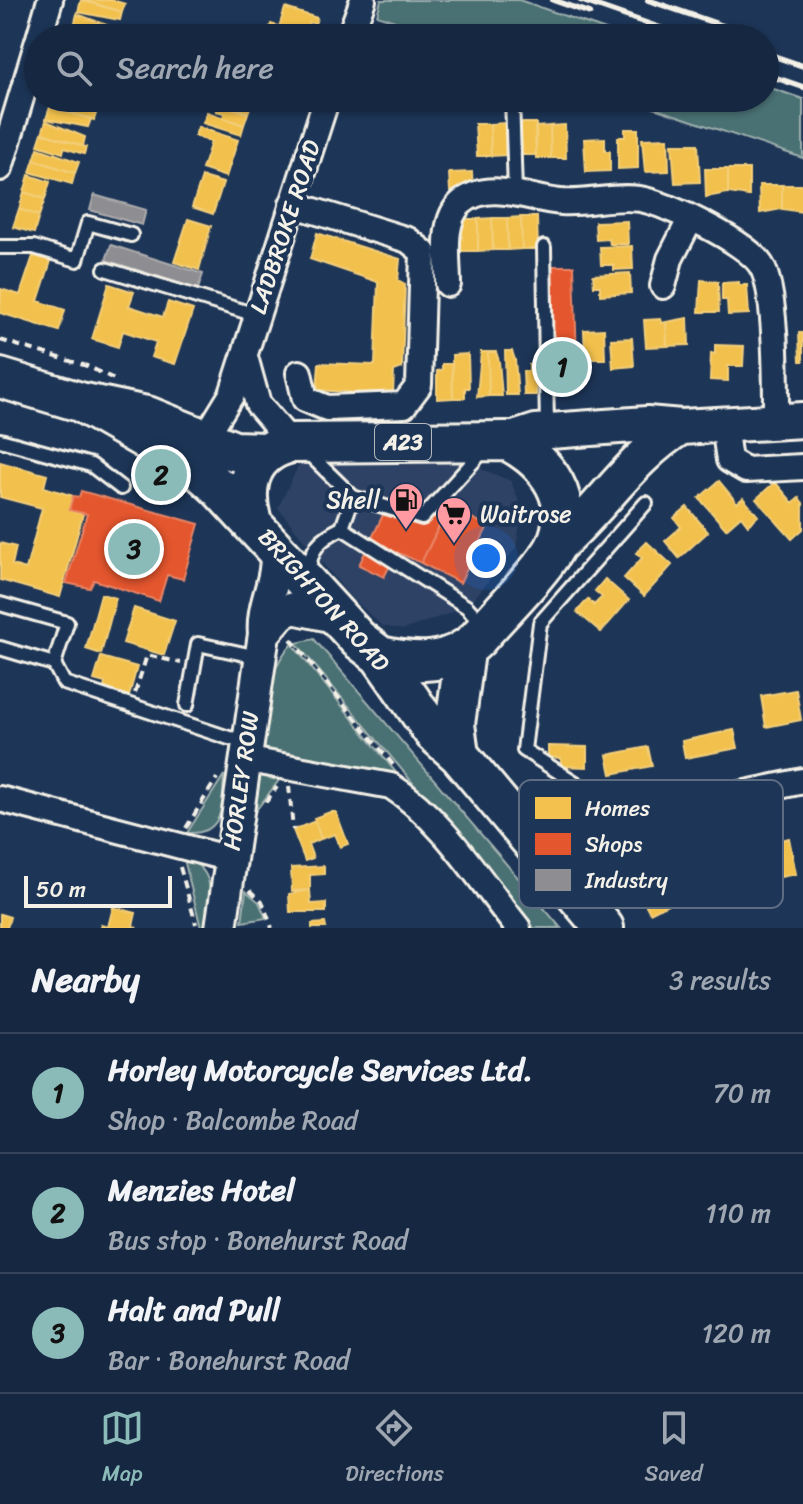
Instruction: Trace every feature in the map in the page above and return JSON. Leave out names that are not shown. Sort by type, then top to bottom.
[{"type":"main road","name":"A23","points":[[0,378],[80,402],[147,416],[200,455],[263,533]]},
{"type":"main road","points":[[500,441],[547,431],[617,426],[681,427],[790,421]]},
{"type":"main road","points":[[617,426],[632,443],[636,461]]},
{"type":"main road","points":[[380,656],[410,662],[434,661],[471,645],[636,461],[657,442],[681,427]]},
{"type":"main road","points":[[500,441],[532,454],[556,485],[562,501],[561,526],[554,549]]},
{"type":"main road","name":"A23","points":[[200,455],[284,446],[500,441]]},
{"type":"main road","points":[[263,533],[247,504],[249,480],[284,446]]},
{"type":"main road","name":"BRIGHTON ROAD","points":[[263,533],[339,618],[380,656],[434,733],[459,755],[519,829]]},
{"type":"main road","points":[[459,755],[456,702],[471,645]]},
{"type":"main road","name":"BRIGHTON ROAD","points":[[587,908],[604,928]]},
{"type":"street","points":[[43,24],[50,0]]},
{"type":"street","points":[[354,24],[363,0]]},
{"type":"street","points":[[0,168],[5,132],[24,78]]},
{"type":"street","name":"LADBROKE ROAD","points":[[200,455],[232,394],[322,112]]},
{"type":"street","points":[[448,284],[448,229],[458,206],[477,194],[515,192],[563,203],[643,199],[737,241],[761,264],[767,277],[790,421]]},
{"type":"street","points":[[292,204],[408,240],[423,252],[419,385],[404,405],[327,408],[305,399],[299,373]]},
{"type":"street","points":[[663,286],[670,259],[690,220]]},
{"type":"street","points":[[245,357],[258,404],[284,446]]},
{"type":"street","points":[[724,425],[729,460],[746,470],[803,467]]},
{"type":"street","name":"HORLEY ROW","points":[[221,928],[245,749],[268,640],[262,617],[278,567],[263,533]]},
{"type":"street","points":[[268,640],[281,614],[293,608],[339,618]]},
{"type":"street","points":[[245,749],[380,784],[407,796],[443,834],[518,928]]},
{"type":"street","points":[[783,785],[803,781]]},
{"type":"street","points":[[0,799],[230,859]]},
{"type":"lane","points":[[512,112],[515,192]]},
{"type":"lane","points":[[0,247],[34,247],[77,260],[88,223],[131,235]]},
{"type":"lane","points":[[544,247],[547,431]]},
{"type":"lane","points":[[105,269],[256,315]]},
{"type":"lane","points":[[0,440],[91,465],[121,488]]},
{"type":"lane","points":[[284,446],[353,497],[422,518],[500,441]]},
{"type":"lane","points":[[309,582],[311,553],[323,537],[342,528],[353,497]]},
{"type":"lane","points":[[571,780],[524,750],[540,623],[646,503]]},
{"type":"lane","points":[[342,528],[467,607],[476,617],[471,645]]},
{"type":"lane","points":[[0,604],[67,623],[54,664],[64,683],[245,749]]},
{"type":"lane","points":[[187,705],[198,644],[268,640]]},
{"type":"lane","points":[[0,648],[54,664]]},
{"type":"path","points":[[0,340],[87,366],[119,383]]},
{"type":"path","points":[[268,640],[404,779],[407,796]]},
{"type":"path","points":[[131,707],[147,655],[194,667]]},
{"type":"path","points":[[261,809],[285,777],[289,783],[293,830]]},
{"type":"path","points":[[244,886],[262,901],[272,928]]},
{"type":"shaded area","points":[[299,464],[469,464],[511,481],[522,510],[516,548],[467,607],[403,630],[382,626],[347,593],[278,508]]},
{"type":"green space","points":[[381,0],[519,0],[588,24],[404,24],[377,15]]},
{"type":"green space","points":[[779,91],[803,99],[803,158],[666,112],[779,112]]},
{"type":"green space","points":[[314,639],[519,879],[519,908],[544,908],[561,928],[534,928],[296,643]]},
{"type":"green space","points":[[292,644],[402,780],[266,752],[262,746],[272,678],[283,654]]},
{"type":"green space","points":[[266,773],[283,775],[254,813],[257,779]]},
{"type":"green space","points":[[224,775],[221,807],[215,823],[209,829],[187,833]]},
{"type":"green space","points":[[184,859],[195,863],[207,877],[210,896],[207,928],[201,928]]},
{"type":"green space","points":[[246,891],[259,902],[266,918],[242,922]]},
{"type":"building: Homes","points":[[81,0],[122,12],[120,20],[78,12]]},
{"type":"building: Homes","points":[[83,0],[112,0],[125,4],[122,12]]},
{"type":"building: Homes","points":[[285,8],[317,18],[315,24],[280,24]]},
{"type":"building: Homes","points":[[77,14],[104,24],[74,24]]},
{"type":"building: Homes","points":[[48,112],[67,112],[91,119],[88,127],[46,119]]},
{"type":"building: Homes","points":[[67,112],[96,112],[94,120]]},
{"type":"building: Homes","points":[[207,112],[244,125],[241,135],[203,123]]},
{"type":"building: Homes","points":[[220,112],[248,113],[244,125],[223,118],[224,113]]},
{"type":"building: Homes","points":[[46,121],[85,137],[83,146],[42,133]]},
{"type":"building: Homes","points":[[506,123],[507,155],[491,156],[490,124]]},
{"type":"building: Homes","points":[[520,123],[536,123],[536,155],[520,155]]},
{"type":"building: Homes","points":[[475,124],[490,124],[491,156],[477,156]]},
{"type":"building: Homes","points":[[565,125],[566,158],[551,158],[550,126]]},
{"type":"building: Homes","points":[[550,126],[551,158],[536,158],[535,127]]},
{"type":"building: Homes","points":[[198,127],[238,140],[226,177],[202,169],[211,142],[195,136]]},
{"type":"building: Homes","points":[[625,129],[638,129],[638,168],[618,169],[618,137],[625,137]]},
{"type":"building: Homes","points":[[42,133],[86,147],[84,154],[64,148],[63,153],[38,145]]},
{"type":"building: Homes","points":[[605,138],[605,151],[610,151],[610,171],[586,172],[584,139]]},
{"type":"building: Homes","points":[[668,138],[669,171],[645,172],[642,139]]},
{"type":"building: Homes","points":[[672,144],[698,144],[700,182],[675,183]]},
{"type":"building: Homes","points":[[38,148],[79,162],[75,173],[34,160]]},
{"type":"building: Homes","points":[[34,160],[75,173],[72,184],[30,172]]},
{"type":"building: Homes","points":[[705,169],[728,169],[728,193],[706,197]]},
{"type":"building: Homes","points":[[728,169],[749,169],[749,196],[728,193]]},
{"type":"building: Homes","points":[[472,172],[473,190],[450,191],[449,173]]},
{"type":"building: Homes","points":[[29,175],[50,182],[45,199],[24,192]]},
{"type":"building: Homes","points":[[202,177],[223,183],[213,214],[192,207]]},
{"type":"building: Homes","points":[[759,185],[782,185],[782,209],[760,213]]},
{"type":"building: Homes","points":[[782,185],[803,185],[803,212],[782,209]]},
{"type":"building: Homes","points":[[24,192],[45,199],[39,216],[19,209]]},
{"type":"building: Homes","points":[[19,209],[39,216],[34,233],[13,227]]},
{"type":"building: Homes","points":[[521,217],[522,249],[508,250],[507,218]]},
{"type":"building: Homes","points":[[521,217],[537,217],[538,249],[522,249]]},
{"type":"building: Homes","points":[[492,218],[493,250],[478,251],[478,219]]},
{"type":"building: Homes","points":[[492,218],[507,218],[508,250],[493,250]]},
{"type":"building: Homes","points":[[188,219],[211,226],[199,270],[174,262]]},
{"type":"building: Homes","points":[[461,219],[478,219],[478,251],[461,251]]},
{"type":"building: Homes","points":[[627,221],[628,244],[610,244],[609,239],[596,240],[595,222]]},
{"type":"building: Homes","points":[[317,233],[400,259],[398,280],[405,284],[402,368],[394,371],[393,395],[317,390],[319,363],[375,365],[378,282],[310,259]]},
{"type":"building: Homes","points":[[632,246],[633,269],[614,270],[614,265],[601,265],[600,247]]},
{"type":"building: Homes","points":[[33,256],[51,261],[38,301],[65,310],[59,331],[0,313],[1,289],[20,295]]},
{"type":"building: Homes","points":[[630,273],[631,293],[600,295],[600,286],[594,286],[593,275]]},
{"type":"building: Homes","points":[[701,280],[718,282],[719,312],[699,312]]},
{"type":"building: Homes","points":[[739,282],[739,285],[747,285],[749,314],[728,315],[727,300],[722,300],[722,283]]},
{"type":"building: Homes","points":[[109,284],[134,292],[129,306],[163,317],[168,302],[193,310],[175,364],[151,357],[156,342],[123,331],[118,347],[92,339]]},
{"type":"building: Homes","points":[[688,318],[689,345],[667,346],[666,322]]},
{"type":"building: Homes","points":[[661,319],[662,323],[666,322],[667,346],[646,347],[644,320]]},
{"type":"building: Homes","points":[[604,329],[605,359],[585,359],[584,330]]},
{"type":"building: Homes","points":[[799,333],[803,333],[803,361],[800,361]]},
{"type":"building: Homes","points":[[632,338],[634,366],[613,368],[611,339]]},
{"type":"building: Homes","points":[[715,345],[744,346],[743,366],[728,366],[728,381],[710,380],[711,353],[715,354]]},
{"type":"building: Homes","points":[[505,351],[512,351],[515,360],[518,395],[506,395]]},
{"type":"building: Homes","points":[[481,352],[488,352],[489,396],[477,397]]},
{"type":"building: Homes","points":[[488,352],[496,352],[499,361],[502,396],[489,396]]},
{"type":"building: Homes","points":[[468,354],[469,388],[465,388],[465,398],[453,398],[452,355]]},
{"type":"building: Homes","points":[[442,364],[452,364],[453,398],[437,399],[437,371],[442,370]]},
{"type":"building: Homes","points":[[539,364],[540,385],[536,385],[536,395],[524,395],[523,371],[529,371],[529,365]]},
{"type":"building: Homes","points":[[0,462],[47,475],[44,487],[73,496],[69,510],[83,514],[60,597],[0,580],[0,543],[16,547],[12,565],[26,569],[42,508],[0,497]]},
{"type":"building: Homes","points":[[719,481],[737,503],[743,498],[758,516],[748,525],[741,516],[726,529],[699,498]]},
{"type":"building: Homes","points":[[775,482],[793,503],[799,498],[803,503],[803,529],[792,539],[756,499]]},
{"type":"building: Homes","points":[[687,507],[708,532],[679,558],[665,541],[681,527],[674,518]]},
{"type":"building: Homes","points":[[647,542],[672,565],[644,596],[624,578],[642,558],[636,553]]},
{"type":"building: Homes","points":[[605,579],[629,600],[601,632],[577,612],[588,599],[594,605],[602,597],[595,591]]},
{"type":"building: Homes","points":[[101,594],[116,598],[101,654],[86,649]]},
{"type":"building: Homes","points":[[134,608],[175,621],[164,655],[123,643]]},
{"type":"building: Homes","points":[[101,657],[137,667],[129,696],[104,688],[105,683],[94,680]]},
{"type":"building: Homes","points":[[796,690],[801,720],[766,727],[761,696]]},
{"type":"building: Homes","points":[[734,730],[738,748],[685,758],[682,741]]},
{"type":"building: Homes","points":[[548,746],[587,747],[587,767],[561,766],[561,758],[548,757]]},
{"type":"building: Homes","points":[[648,747],[652,766],[611,774],[607,755]]},
{"type":"building: Homes","points":[[336,812],[348,844],[340,847],[335,834],[321,839],[314,818]]},
{"type":"building: Homes","points":[[315,821],[321,839],[308,844],[313,858],[305,861],[293,830]]},
{"type":"building: Homes","points":[[789,838],[796,874],[783,876],[783,840]]},
{"type":"building: Homes","points":[[324,866],[324,874],[310,875],[310,890],[292,891],[291,868]]},
{"type":"building: Homes","points":[[310,890],[311,904],[326,903],[326,912],[290,912],[289,894]]},
{"type":"building: Homes","points":[[113,907],[136,913],[133,926],[137,928],[100,928],[101,925],[108,927]]},
{"type":"building: Homes","points":[[0,914],[10,917],[7,928],[0,928]]},
{"type":"building: Homes","points":[[325,923],[326,928],[312,928],[312,924]]},
{"type":"building: Shops","points":[[549,266],[574,266],[578,392],[557,393],[557,375],[552,375]]},
{"type":"building: Shops","points":[[81,491],[199,524],[183,579],[167,575],[159,601],[94,580],[90,588],[66,583],[87,514],[69,510],[73,496],[79,497]]},
{"type":"building: Shops","name":"Shell","points":[[394,492],[444,516],[421,563],[397,552],[384,577],[359,565]]},
{"type":"building: Shops","name":"Waitrose","points":[[449,507],[488,526],[460,583],[421,563]]},
{"type":"building: Industry","points":[[94,195],[146,210],[142,225],[90,210]]},
{"type":"building: Industry","points":[[111,245],[203,274],[198,289],[106,260]]},
{"type":"railway","points":[[553,0],[590,13]]},
{"type":"railway","points":[[580,0],[649,24]]},
{"type":"railway","points":[[648,0],[717,24]]},
{"type":"railway","points":[[779,58],[803,66]]},
{"type":"railway","points":[[779,79],[803,87]]},
{"type":"place","name":"Horley Motorcycle Services Ltd.","points":[[562,367]]},
{"type":"place","name":"Menzies Hotel","points":[[161,475]]},
{"type":"place","name":"Shell","points":[[406,531]]},
{"type":"place","name":"Waitrose","points":[[454,545]]},
{"type":"place","name":"Halt and Pull","points":[[134,549]]}]
